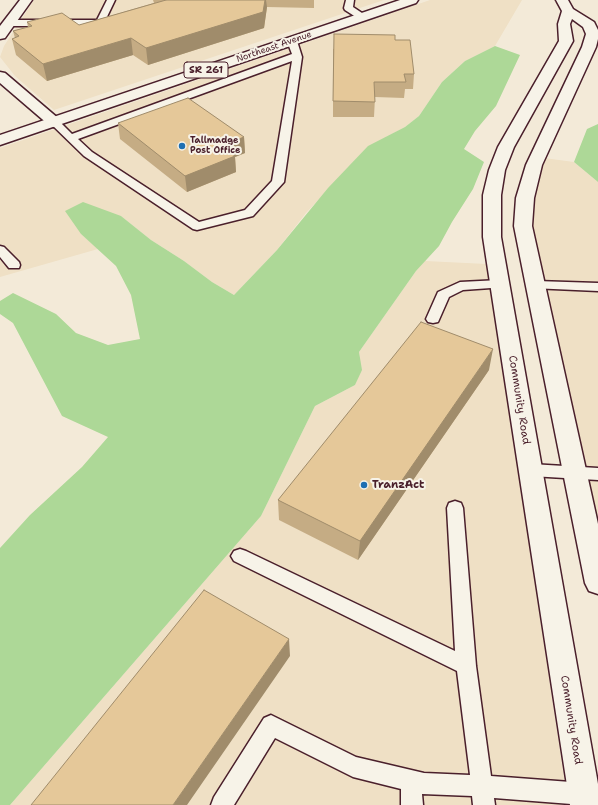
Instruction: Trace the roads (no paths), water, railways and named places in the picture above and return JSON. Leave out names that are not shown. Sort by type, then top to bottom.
[{"type":"street","points":[[0,35],[26,0]]},
{"type":"street","name":"Northeast Avenue","points":[[0,140],[362,17],[407,0]]},
{"type":"street","name":"Community Road","points":[[565,5],[564,24],[566,41],[506,147],[497,170],[492,195],[492,237],[530,470],[589,798]]},
{"type":"street","name":"Community Road","points":[[565,5],[589,25],[593,34],[589,48],[534,165],[525,198],[523,226],[598,583]]},
{"type":"street","points":[[0,76],[54,122]]},
{"type":"street","points":[[500,284],[536,286]]},
{"type":"lane","points":[[9,22],[100,24],[111,0]]},
{"type":"lane","points":[[350,0],[348,8],[362,17]]},
{"type":"lane","points":[[54,122],[88,154],[197,226],[249,213],[278,182],[296,56],[292,41]]},
{"type":"lane","points":[[70,138],[296,56]]},
{"type":"lane","points":[[0,250],[14,265]]},
{"type":"lane","points":[[433,319],[443,295],[460,286],[500,284]]},
{"type":"lane","points":[[536,286],[598,287]]},
{"type":"lane","points":[[530,470],[598,474]]},
{"type":"lane","points":[[455,508],[466,666],[483,795]]},
{"type":"lane","points":[[240,556],[466,666]]},
{"type":"lane","points":[[222,805],[271,725],[353,768],[424,784],[483,795],[589,798]]},
{"type":"lane","points":[[411,781],[412,805]]},
{"type":"place","name":"Tallmadge Post Office","points":[[182,146]]},
{"type":"place","name":"TranzAct","points":[[364,485]]}]
